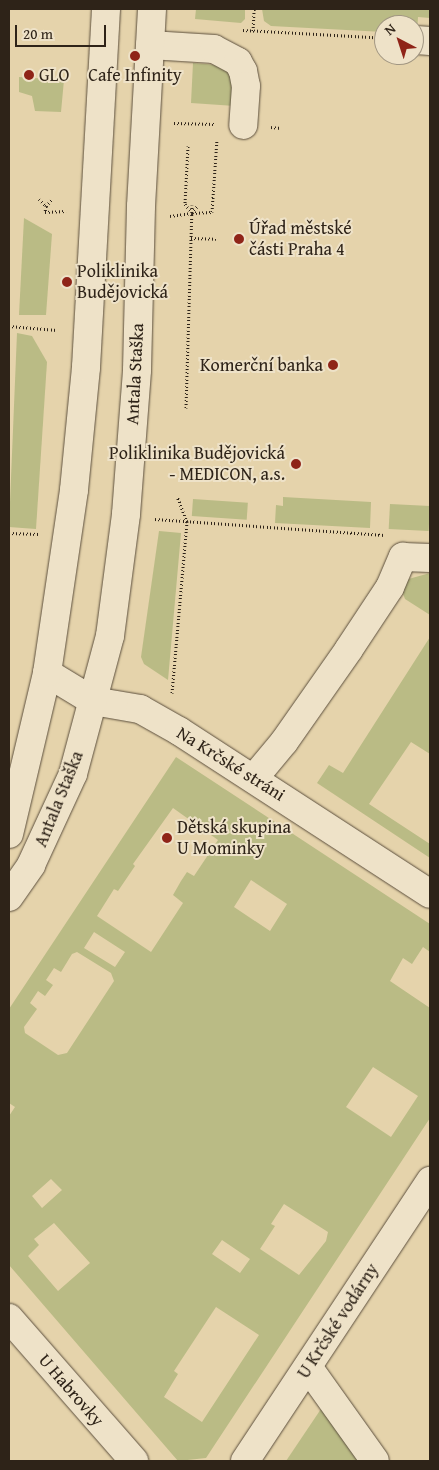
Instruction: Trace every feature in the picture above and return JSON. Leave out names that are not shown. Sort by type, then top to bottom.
[{"type":"street","name":"Antala Staška","points":[[9,834],[47,673],[74,490],[86,367],[106,9]]},
{"type":"street","name":"Antala Staška","points":[[9,897],[31,865],[73,774],[110,636],[126,514],[137,370],[141,206],[152,9]]},
{"type":"street","points":[[150,45],[214,49],[238,62],[243,71],[246,86],[243,126]]},
{"type":"street","points":[[254,778],[349,649],[390,587],[403,557],[430,558]]},
{"type":"street","name":"Na Krčské stráni","points":[[47,673],[93,701],[140,710],[254,778],[430,894]]},
{"type":"street","name":"U Krčské vodárny","points":[[245,1461],[430,1181]]},
{"type":"street","name":"U Habrovky","points":[[9,1318],[134,1461]]},
{"type":"street","points":[[308,1367],[375,1461]]},
{"type":"path","points":[[253,31],[254,9]]},
{"type":"path","points":[[235,30],[374,37]]},
{"type":"path","points":[[169,216],[192,212],[212,212],[219,124],[174,123]]},
{"type":"path","points":[[188,146],[185,204],[192,212]]},
{"type":"path","points":[[39,199],[46,206]]},
{"type":"path","points":[[52,199],[46,206],[45,212],[66,212]]},
{"type":"path","points":[[186,408],[192,205]]},
{"type":"path","points":[[192,212],[198,205]]},
{"type":"path","points":[[191,238],[216,238]]},
{"type":"path","points":[[9,326],[57,330]]},
{"type":"path","points":[[172,698],[187,522],[178,498]]},
{"type":"path","points":[[147,518],[395,536]]},
{"type":"path","points":[[9,533],[42,534]]},
{"type":"green space","points":[[196,9],[245,9],[245,19],[241,23],[195,19]]},
{"type":"green space","points":[[262,9],[430,9],[430,18],[424,18],[424,15],[374,15],[374,31],[271,26],[264,21]]},
{"type":"green space","points":[[193,63],[230,66],[235,106],[191,103]]},
{"type":"green space","points":[[19,77],[64,80],[61,112],[35,111],[32,96],[19,92]]},
{"type":"green space","points":[[24,218],[52,234],[46,315],[19,315]]},
{"type":"green space","points":[[17,333],[32,336],[47,362],[36,529],[9,527]]},
{"type":"green space","points":[[283,497],[371,502],[370,528],[275,523],[276,505],[283,506]]},
{"type":"green space","points":[[193,499],[248,503],[247,520],[192,516]]},
{"type":"green space","points":[[390,504],[430,506],[429,531],[389,529]]},
{"type":"green space","points":[[159,531],[181,533],[168,680],[144,664],[141,657]]},
{"type":"green space","points":[[430,573],[430,615],[405,599],[402,591],[405,580]]},
{"type":"green space","points":[[430,637],[430,754],[411,742],[369,804],[430,844],[430,858],[317,783],[329,765],[343,773]]},
{"type":"green space","points":[[176,757],[430,924],[430,952],[423,947],[412,964],[403,958],[390,981],[430,1008],[430,1118],[206,1458],[178,1461],[9,1265],[9,1116],[15,1107],[9,1103],[9,1009]],"holes":[[[173,808],[218,840],[194,876],[187,872],[181,881],[173,895],[183,903],[151,952],[97,916],[114,889],[118,891],[135,866],[133,864]],[[251,880],[287,904],[270,931],[234,907]],[[94,932],[125,952],[115,967],[84,948]],[[77,952],[111,973],[114,981],[67,1053],[58,1055],[25,1033],[24,1027],[37,1009],[30,1003],[38,991],[45,996],[53,985],[46,980],[54,968],[61,972],[72,954]],[[373,1067],[418,1096],[391,1137],[346,1107]],[[51,1179],[62,1190],[42,1208],[32,1196]],[[284,1204],[328,1232],[326,1241],[299,1275],[260,1249],[275,1226],[271,1224]],[[54,1223],[90,1263],[58,1291],[28,1256],[39,1245],[34,1239]],[[222,1240],[250,1259],[240,1273],[212,1254]],[[216,1307],[259,1335],[202,1422],[164,1397],[178,1374],[174,1371]]]},
{"type":"green space","points":[[325,1403],[366,1461],[286,1461]]},
{"type":"place","name":"Cafe Infinity","points":[[135,56]]},
{"type":"place","name":"GLO","points":[[29,75]]},
{"type":"place","name":"Úřad městské části Praha 4","points":[[239,239]]},
{"type":"place","name":"Poliklinika Budějovická","points":[[67,282]]},
{"type":"place","name":"Komerční banka","points":[[333,365]]},
{"type":"place","name":"Poliklinika Budějovická - MEDICON, a.s.","points":[[296,464]]},
{"type":"place","name":"Dětská skupina U Mominky","points":[[167,838]]}]
